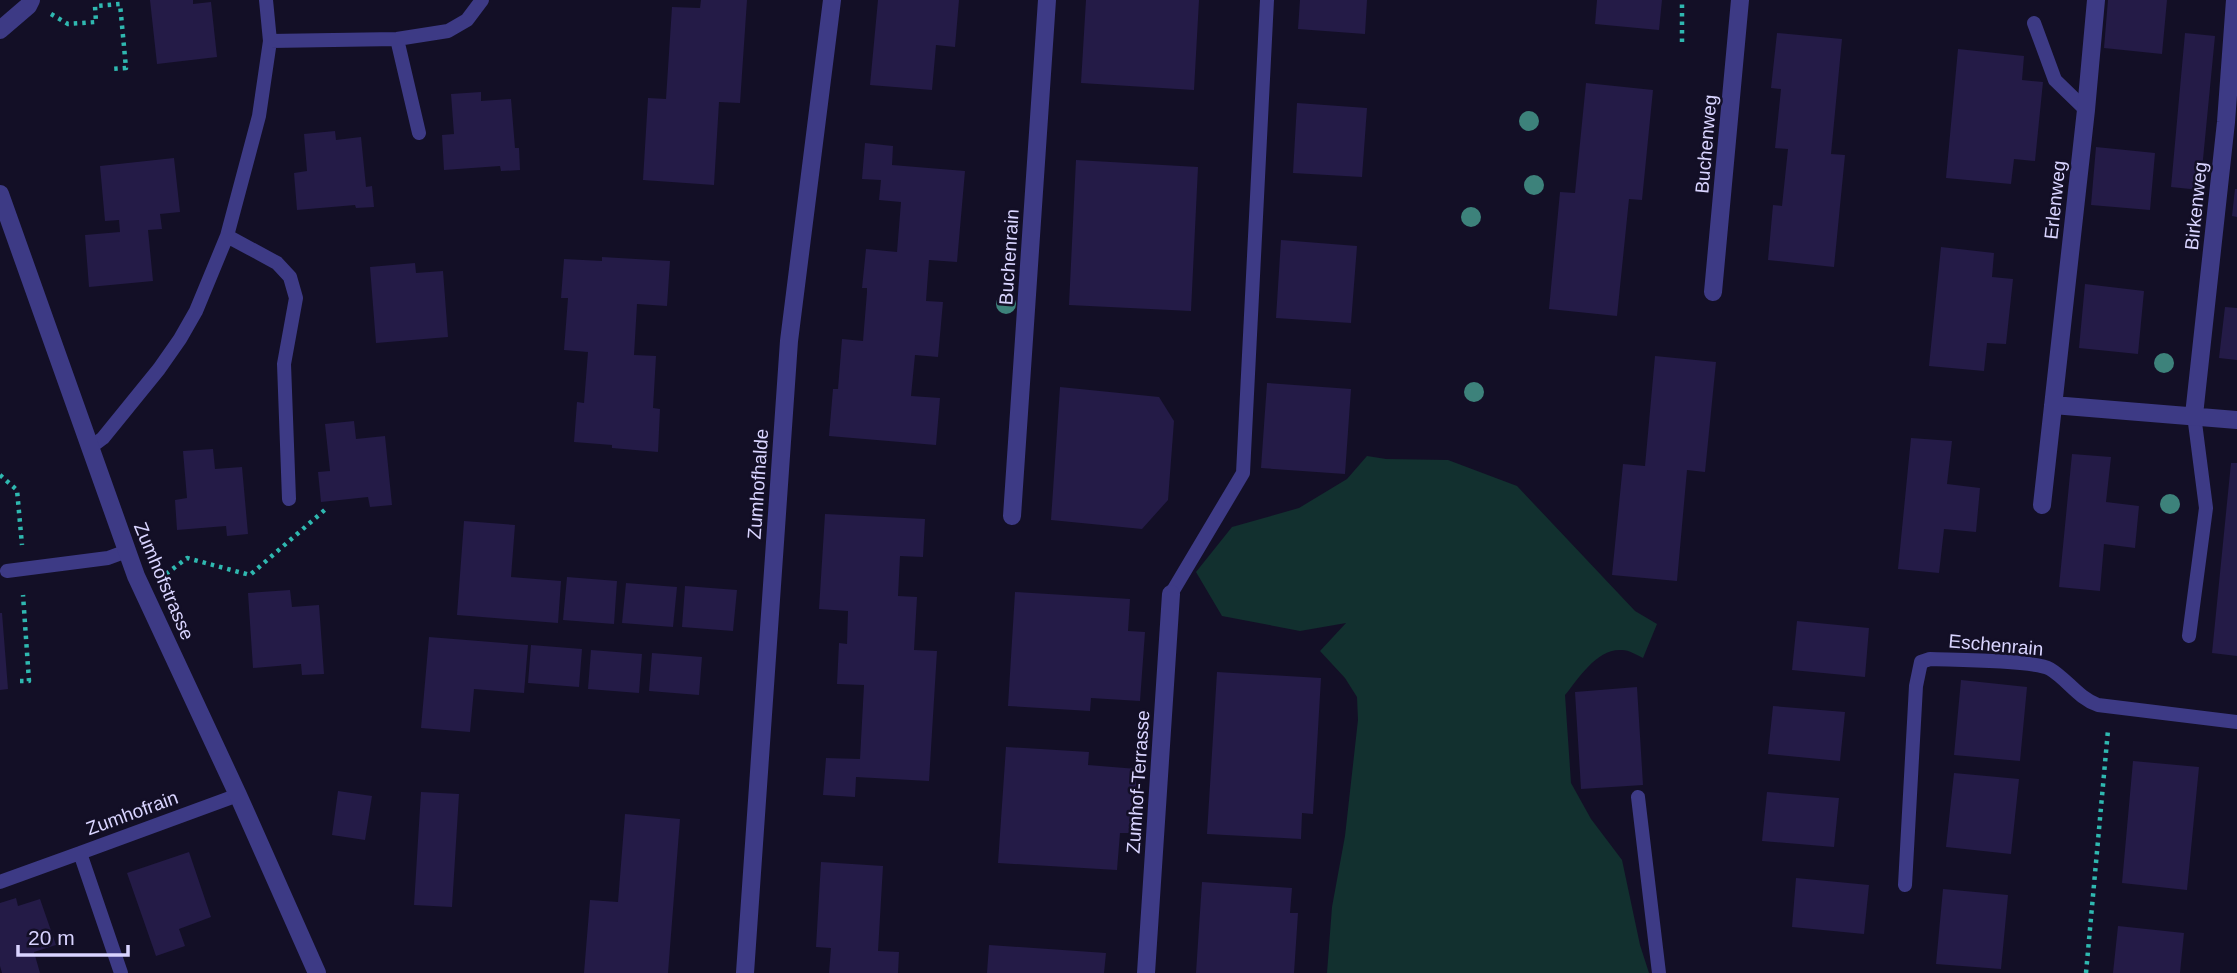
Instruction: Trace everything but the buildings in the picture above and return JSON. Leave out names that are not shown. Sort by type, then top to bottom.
[{"type":"street","points":[[0,30],[29,6],[31,0]]},
{"type":"street","name":"Zumhofhalde","points":[[745,973],[789,341],[832,0]]},
{"type":"street","name":"Buchenrain","points":[[1012,516],[1047,0]]},
{"type":"street","name":"Buchenweg","points":[[1713,292],[1740,0]]},
{"type":"street","name":"Erlenweg","points":[[2042,505],[2096,0]]},
{"type":"street","name":"Birkenweg","points":[[2194,415],[2231,122],[2235,0]]},
{"type":"street","name":"Zumhofstrasse","points":[[0,194],[136,576],[317,973]]},
{"type":"street","points":[[2053,405],[2237,420]]},
{"type":"street","name":"Zumhof-Terrasse","points":[[1146,973],[1171,594]]},
{"type":"lane","points":[[91,447],[103,438],[180,339],[196,311],[227,236],[259,116],[270,41],[266,0]]},
{"type":"lane","points":[[270,41],[397,39],[448,31],[467,20],[482,0]]},
{"type":"lane","points":[[1171,594],[1243,473],[1267,0]]},
{"type":"lane","points":[[2034,23],[2055,80],[2086,110]]},
{"type":"lane","points":[[397,39],[419,133]]},
{"type":"lane","points":[[227,236],[277,263],[290,277],[296,298],[284,364],[289,499]]},
{"type":"lane","points":[[2189,636],[2206,508],[2194,415]]},
{"type":"lane","points":[[7,571],[108,558],[127,551]]},
{"type":"lane","name":"Eschenrain","points":[[1905,885],[1916,686],[1921,662],[1930,659],[2048,667],[2088,701],[2237,722]]},
{"type":"lane","name":"Zumhofrain","points":[[121,973],[80,853],[238,795]]},
{"type":"lane","points":[[1638,797],[1659,973]]},
{"type":"lane","points":[[0,882],[80,853]]},
{"type":"path","points":[[1682,0],[1682,42]]},
{"type":"path","points":[[48,12],[68,24],[96,22],[95,6],[120,4],[126,68],[111,69]]},
{"type":"path","points":[[166,574],[187,558],[250,575],[327,508]]},
{"type":"path","points":[[2086,973],[2111,706]]},
{"type":"green space","points":[[1367,456],[1448,460],[1517,486],[1635,611],[1657,624],[1643,658],[1625,650],[1605,654],[1589,665],[1565,695],[1571,783],[1591,819],[1622,860],[1640,945],[1649,973],[1327,973],[1332,907],[1345,836],[1358,720],[1357,697],[1345,678],[1320,651],[1346,623],[1300,631],[1222,616],[1196,572],[1232,527],[1299,508],[1347,479]]}]
